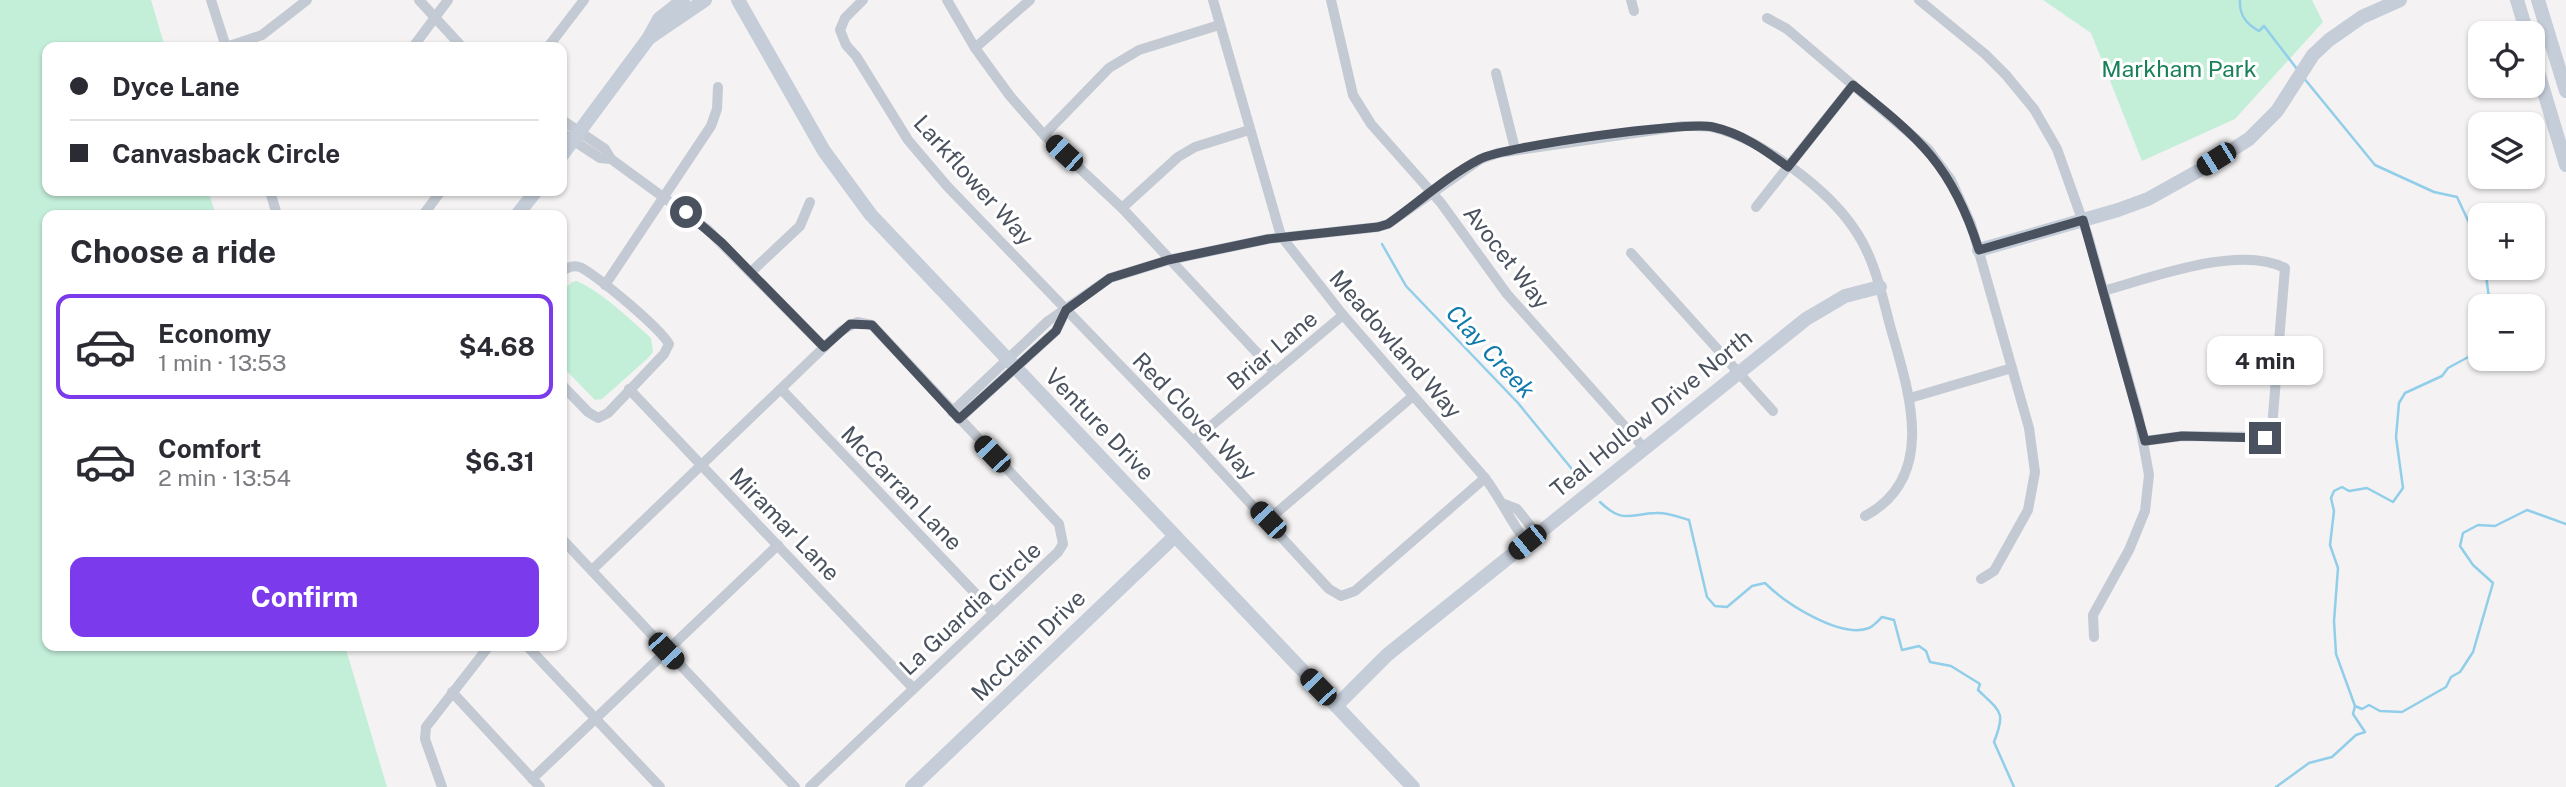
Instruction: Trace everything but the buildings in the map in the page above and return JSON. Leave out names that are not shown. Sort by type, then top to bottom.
[{"type":"street","points":[[211,0],[224,42]]},
{"type":"street","points":[[241,42],[262,35],[307,0]]},
{"type":"street","points":[[419,0],[458,42]]},
{"type":"street","points":[[417,42],[448,0]]},
{"type":"street","points":[[552,42],[584,0]]},
{"type":"street","points":[[683,0],[659,19],[648,38],[571,136],[600,158],[611,159],[707,229],[824,347]]},
{"type":"street","points":[[648,38],[705,0]]},
{"type":"street","name":"Venture Drive","points":[[738,0],[842,178],[882,228],[1413,787]]},
{"type":"street","name":"Larkflower Way","points":[[863,0],[845,18],[840,30],[846,45],[856,56],[908,140],[947,186],[1066,310]]},
{"type":"street","points":[[947,0],[975,48],[1010,96],[1044,135],[1122,208],[1274,371]]},
{"type":"street","points":[[975,48],[1030,0]]},
{"type":"street","name":"Meadowland Way","points":[[1213,0],[1281,236],[1343,315],[1485,478],[1504,504],[1507,516],[1532,538]]},
{"type":"street","name":"Avocet Way","points":[[1331,0],[1348,78],[1357,103],[1371,124],[1433,193],[1507,294],[1645,449]]},
{"type":"street","points":[[1631,0],[1634,11]]},
{"type":"street","points":[[1919,0],[1985,54],[2034,109],[2067,170],[2145,441],[2149,475],[2145,512],[2130,550],[2093,615],[2094,637]]},
{"type":"street","points":[[2517,0],[2523,21]]},
{"type":"street","points":[[2538,0],[2566,91]]},
{"type":"street","points":[[1979,250],[2148,198],[2249,139],[2277,111],[2313,55],[2329,40],[2390,2]]},
{"type":"street","points":[[1767,18],[1787,29],[1915,135],[1940,163],[1960,198],[1979,250],[2034,450],[2028,510],[1994,571],[1981,579]]},
{"type":"street","points":[[1044,135],[1109,68],[1139,50],[1219,25]]},
{"type":"street","points":[[1496,73],[1515,149]]},
{"type":"street","points":[[1756,207],[1853,85]]},
{"type":"street","points":[[605,285],[711,126],[717,109],[718,86]]},
{"type":"street","points":[[2545,95],[2566,165]]},
{"type":"street","points":[[956,415],[1011,364],[1056,331],[1066,310],[1110,278],[1168,260],[1281,236],[1378,227],[1481,159],[1515,149],[1683,126],[1712,127],[1758,145],[1788,167],[1828,200],[1865,246],[1880,287],[1910,398],[1912,437],[1905,472],[1886,505],[1866,516]]},
{"type":"street","points":[[1122,208],[1178,157],[1195,147],[1249,130]]},
{"type":"street","points":[[521,210],[532,196]]},
{"type":"street","points":[[751,272],[800,226],[810,202]]},
{"type":"street","points":[[1631,253],[1773,411]]},
{"type":"street","points":[[2103,291],[2220,259],[2271,261],[2285,268],[2272,428],[2265,438],[2182,436],[2145,441]]},
{"type":"street","points":[[567,267],[581,267],[605,285],[663,335],[669,344],[664,354],[608,413],[598,418],[588,412],[567,390]]},
{"type":"street","name":"Teal Hollow Drive North","points":[[1336,706],[1387,655],[1827,304],[1880,287]]},
{"type":"street","name":"Red Clover Way","points":[[1066,310],[1268,520],[1329,589],[1341,596],[1355,591],[1485,478]]},
{"type":"street","name":"Briar Lane","points":[[1194,442],[1274,371],[1343,315]]},
{"type":"street","name":"La Guardia Circle","points":[[592,570],[850,324],[872,325],[1059,524],[1063,533],[1063,544],[995,613],[912,687],[810,787]]},
{"type":"street","points":[[1910,398],[2012,369]]},
{"type":"street","name":"Miramar Lane","points":[[629,389],[912,687]]},
{"type":"street","name":"McCarran Lane","points":[[782,390],[995,613]]},
{"type":"street","points":[[1268,520],[1413,396]]},
{"type":"street","name":"McClain Drive","points":[[912,787],[1175,537]]},
{"type":"street","points":[[567,544],[795,787]]},
{"type":"street","points":[[452,692],[535,784],[596,718],[778,544]]},
{"type":"street","points":[[442,787],[425,739],[426,727],[485,651]]},
{"type":"street","points":[[532,651],[660,787]]},
{"type":"green space","points":[[0,0],[151,0],[164,42],[42,42],[42,196],[210,196],[214,210],[42,210],[42,651],[346,651],[387,787],[0,787]]},
{"type":"green space","name":"Markham Park","points":[[2043,0],[2312,0],[2323,22],[2235,119],[2142,161],[2091,33]]},
{"type":"green space","points":[[577,281],[607,300],[651,338],[653,352],[602,399],[595,400],[567,371],[567,287]]},
{"type":"waterway","points":[[2240,0],[2242,15],[2247,22],[2259,31],[2264,26],[2297,69]]},
{"type":"waterway","points":[[2303,77],[2375,165],[2434,192],[2457,197],[2468,220]]},
{"type":"waterway","name":"Clay Creek","points":[[1382,244],[1406,286],[1518,403],[1580,479]]},
{"type":"waterway","points":[[2487,280],[2488,294]]},
{"type":"waterway","points":[[2468,357],[2448,368],[2442,376],[2405,393],[2399,403],[2396,437],[2403,488],[2393,502],[2367,488],[2349,491],[2342,487],[2334,491],[2331,498],[2334,511],[2330,545],[2338,568],[2334,621],[2336,654],[2355,706],[2362,709],[2369,705],[2380,711],[2402,712],[2446,687],[2451,677],[2460,672],[2473,652],[2493,583],[2473,565],[2460,546],[2463,533],[2478,525],[2495,526],[2527,510],[2566,524]]},
{"type":"waterway","name":"Clay Creek","points":[[1600,502],[1621,515],[1660,513],[1689,520],[1707,597],[1715,606],[1727,607],[1752,586],[1765,583],[1799,609],[1829,624],[1857,630],[1869,628],[1882,617],[1894,620],[1902,650],[1919,646],[1926,651],[1930,662],[1951,666],[1980,684],[1978,690],[1999,713],[2000,724],[1994,742],[2014,787]]},
{"type":"waterway","name":"Clay Creek","points":[[2276,787],[2309,763],[2332,757],[2356,735],[2365,732],[2353,714],[2355,706]]},
{"type":"route","points":[[686,212],[722,243],[824,347],[850,324],[865,322],[872,325],[959,419],[1056,331],[1066,310],[1077,300],[1093,287],[1130,269],[1295,234],[1335,233],[1388,224],[1481,159],[1515,149],[1683,126],[1712,127],[1758,145],[1788,167],[1853,85],[1915,135],[1940,163],[1960,198],[1979,250],[2083,220],[2145,441],[2182,436],[2265,438]]}]
